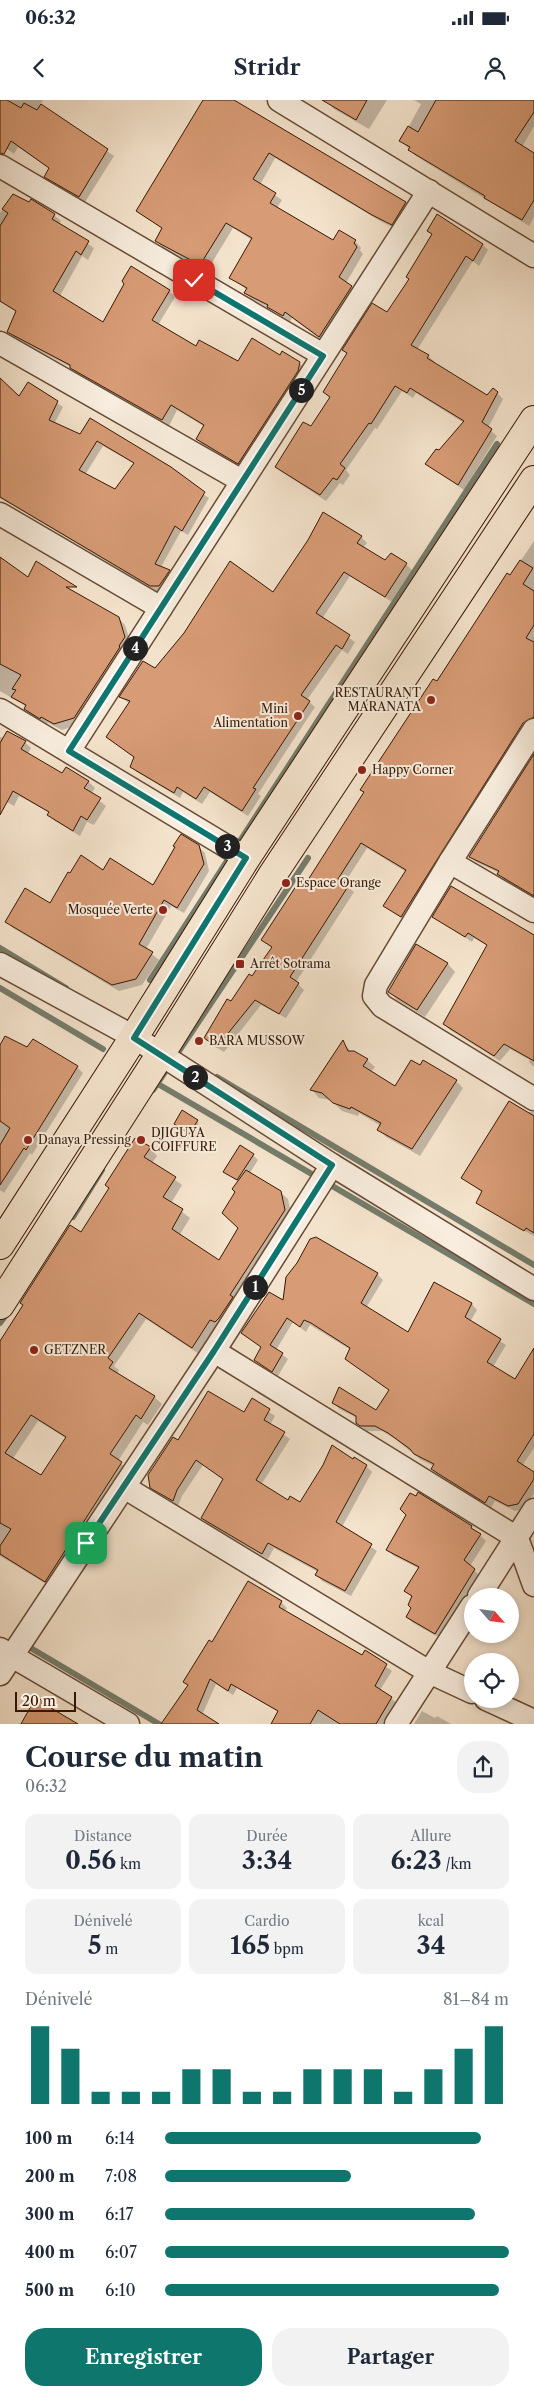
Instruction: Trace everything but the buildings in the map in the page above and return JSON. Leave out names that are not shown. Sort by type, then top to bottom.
[{"type":"main road","points":[[0,1245],[134,1038],[246,858],[534,420]]},
{"type":"main road","points":[[0,1304],[160,1055],[272,874],[534,480]]},
{"type":"street","points":[[279,100],[534,256]]},
{"type":"street","points":[[0,166],[323,356]]},
{"type":"street","points":[[69,751],[429,192]]},
{"type":"street","points":[[0,343],[242,481]]},
{"type":"street","points":[[0,514],[161,608]]},
{"type":"street","points":[[0,710],[246,858]]},
{"type":"street","points":[[534,732],[450,862],[376,985],[374,996],[382,1006],[534,1099]]},
{"type":"street","points":[[450,862],[534,911]]},
{"type":"street","points":[[0,964],[134,1038],[332,1165],[534,1289]]},
{"type":"street","points":[[128,1724],[4,1659],[124,1487],[214,1351],[332,1165]]},
{"type":"street","points":[[214,1351],[517,1538],[534,1584]]},
{"type":"street","points":[[124,1487],[429,1672],[464,1688]]},
{"type":"street","points":[[484,1588],[534,1510]]},
{"type":"street","points":[[396,1724],[464,1618]]},
{"type":"street","points":[[506,1708],[534,1721]]},
{"type":"waterway","points":[[150,980],[497,444]]},
{"type":"waterway","points":[[153,1090],[308,858]]},
{"type":"waterway","points":[[0,948],[66,988]]},
{"type":"waterway","points":[[0,988],[103,1049]]},
{"type":"waterway","points":[[217,1077],[534,1265]]},
{"type":"waterway","points":[[158,1084],[534,1304]]},
{"type":"waterway","points":[[73,1217],[102,1170]]},
{"type":"waterway","points":[[0,1323],[8,1312]]},
{"type":"waterway","points":[[24,1644],[159,1724]]},
{"type":"place","name":"RESTAURANT MARANATA","points":[[431,700]]},
{"type":"place","name":"Mini Alimentation","points":[[298,716]]},
{"type":"place","name":"Happy Corner","points":[[362,770]]},
{"type":"place","name":"Espace Orange","points":[[286,883]]},
{"type":"place","name":"Mosquée Verte","points":[[163,910]]},
{"type":"place","name":"Arrêt Sotrama","points":[[240,964]]},
{"type":"place","name":"BARA MUSSOW","points":[[199,1041]]},
{"type":"place","name":"Danaya Pressing","points":[[28,1140]]},
{"type":"place","name":"DJIGUYA COIFFURE","points":[[141,1140]]},
{"type":"place","name":"GETZNER","points":[[34,1350]]},
{"type":"route","points":[[86,1543],[214,1351],[332,1165],[134,1038],[246,858],[69,751],[323,356],[194,280]]}]
